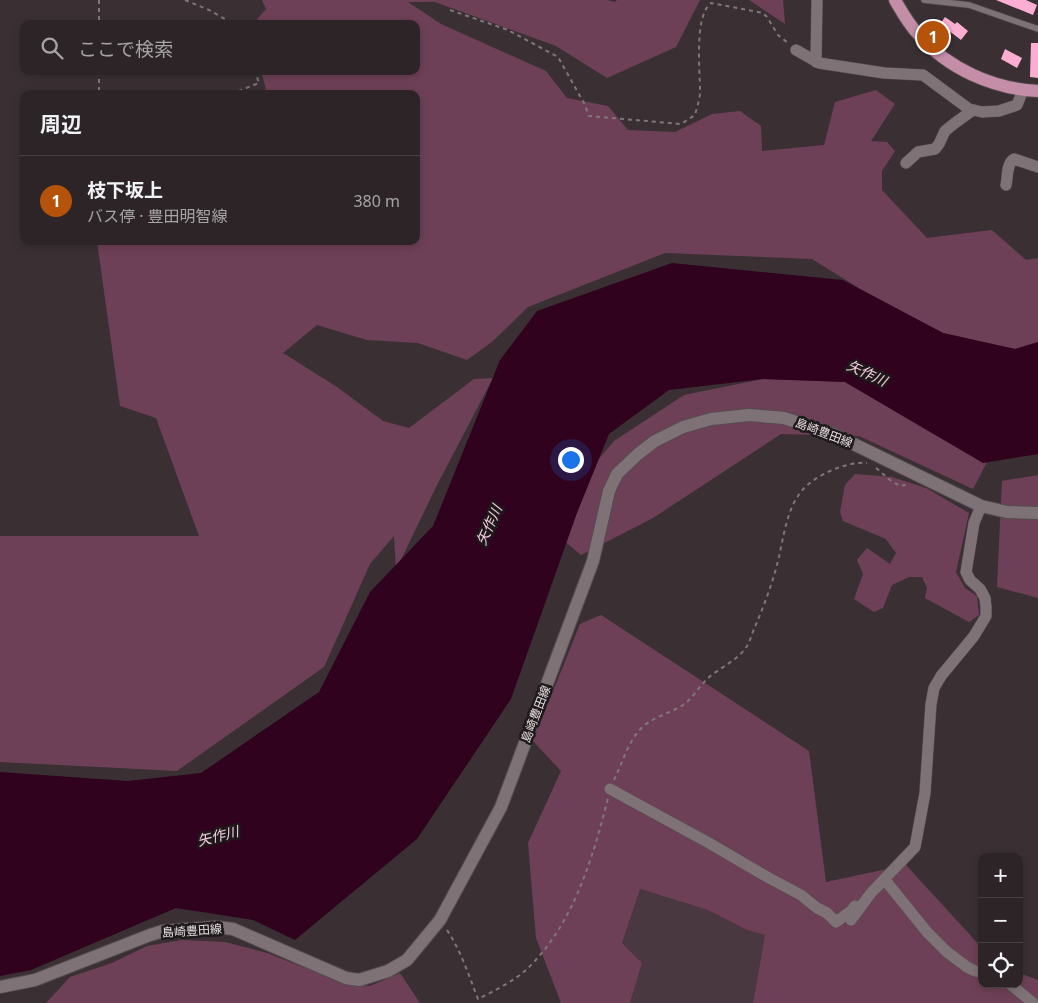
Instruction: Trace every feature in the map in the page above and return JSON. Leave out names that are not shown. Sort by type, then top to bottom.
[{"type":"main road","points":[[895,0],[913,29],[936,52],[951,62],[970,74],[989,82],[1024,90],[1038,91]]},
{"type":"main road","name":"島崎豊田線","points":[[0,987],[35,980],[163,931],[217,927],[233,930],[346,978],[359,980],[388,972],[407,960],[440,920],[501,807],[593,561],[609,491],[617,474],[655,441],[683,428],[711,419],[749,415],[784,418],[833,434],[981,506],[1007,512],[1038,513]]},
{"type":"street","points":[[816,62],[817,0]]},
{"type":"street","points":[[796,50],[816,62],[828,65],[884,74],[923,76],[969,109],[982,112],[999,111],[1017,105],[1024,90]]},
{"type":"street","points":[[906,163],[918,152],[934,149],[939,144],[945,131],[954,122],[973,110]]},
{"type":"street","points":[[1006,185],[1010,161],[1014,159],[1038,167]]},
{"type":"street","points":[[851,920],[872,893],[915,846],[925,793],[931,704],[934,688],[941,676],[974,636],[986,616],[985,598],[966,572],[974,523],[981,506]]},
{"type":"street","points":[[610,789],[710,843],[768,878],[802,895],[836,922],[885,880],[926,932],[947,952],[967,967],[978,971]]},
{"type":"street","points":[[1015,988],[1033,1003]]},
{"type":"lane","points":[[924,0],[970,5],[1038,28]]},
{"type":"path","points":[[99,0],[99,20]]},
{"type":"path","points":[[184,0],[209,10],[227,20]]},
{"type":"path","points":[[450,10],[508,30],[558,57],[584,103],[589,116],[682,124],[695,115],[700,93],[698,72],[702,18],[706,7],[711,3],[762,13],[767,17],[778,35],[796,50]]},
{"type":"path","points":[[99,75],[99,90]]},
{"type":"path","points":[[242,90],[259,84],[256,75]]},
{"type":"path","points":[[440,920],[464,961],[478,999],[495,991],[525,970],[545,949],[562,925],[582,881],[596,844],[610,789],[638,731],[652,720],[683,705],[705,681],[741,654],[747,647],[761,613],[778,559],[785,528],[796,498],[801,491],[811,481],[834,470],[853,463],[868,464]]},
{"type":"path","points":[[873,466],[900,486],[906,486],[914,482]]},
{"type":"shaded area","points":[[262,0],[607,0],[615,2],[617,0],[700,0],[676,47],[607,78],[556,46],[435,2],[408,2],[441,24],[546,71],[567,98],[608,106],[628,130],[675,132],[712,114],[740,111],[761,126],[762,151],[824,145],[835,102],[876,90],[895,104],[871,141],[887,142],[895,151],[882,171],[882,190],[927,238],[992,230],[1026,260],[1038,258],[1038,342],[1015,349],[943,333],[862,290],[812,259],[665,253],[528,307],[493,341],[467,360],[418,343],[367,340],[317,325],[283,353],[337,387],[383,421],[409,428],[474,379],[493,378],[436,487],[396,570],[394,536],[370,564],[324,667],[177,771],[0,762],[0,536],[199,536],[156,418],[120,406],[98,245],[420,245],[420,90],[264,90],[266,89],[262,75],[420,75],[420,20],[256,20],[266,9]]},
{"type":"shaded area","points":[[749,0],[783,0],[785,24]]},
{"type":"shaded area","points":[[763,379],[845,382],[937,436],[987,462],[973,489],[859,436],[781,434],[653,518],[581,555],[550,529],[565,499],[614,441],[684,395]]},
{"type":"shaded area","points":[[855,474],[892,477],[926,488],[969,513],[956,572],[965,588],[977,596],[979,615],[969,622],[925,598],[927,588],[922,577],[909,577],[892,585],[883,608],[874,612],[854,599],[863,574],[857,560],[867,548],[890,564],[896,553],[886,539],[843,521],[840,512],[845,485]]},
{"type":"shaded area","points":[[1038,475],[1038,598],[997,587],[1002,481]]},
{"type":"shaded area","points":[[601,615],[809,751],[826,882],[906,865],[978,944],[978,988],[1023,988],[1023,974],[1038,980],[1038,1003],[753,1003],[765,935],[747,930],[708,910],[640,889],[622,943],[642,963],[630,1003],[561,1003],[536,938],[528,843],[561,771],[533,741],[580,624]]},
{"type":"shaded area","points":[[639,889],[708,910],[747,930],[765,935],[753,1003],[630,1003],[642,963],[622,943]]},
{"type":"shaded area","points":[[182,940],[225,942],[267,953],[344,983],[370,986],[400,973],[420,1003],[46,1003],[70,977],[112,963],[147,946]]},
{"type":"water","name":"矢作川","points":[[672,263],[843,280],[943,333],[1015,349],[1038,342],[1038,454],[983,463],[845,382],[763,379],[669,390],[609,434],[577,513],[511,699],[417,839],[295,940],[253,920],[176,908],[31,970],[0,976],[0,772],[128,781],[201,773],[319,692],[370,592],[433,526],[500,360],[537,311]]},
{"type":"building","points":[[996,0],[1026,0],[1037,5],[1033,15]]},
{"type":"building","points":[[945,17],[955,24],[957,22],[968,31],[961,40],[940,24]]},
{"type":"building","points":[[1031,43],[1038,43],[1038,78],[1030,77]]},
{"type":"building","points":[[1005,49],[1022,58],[1017,68],[1001,59]]},
{"type":"place","name":"枝下坂上","points":[[933,37]]}]
